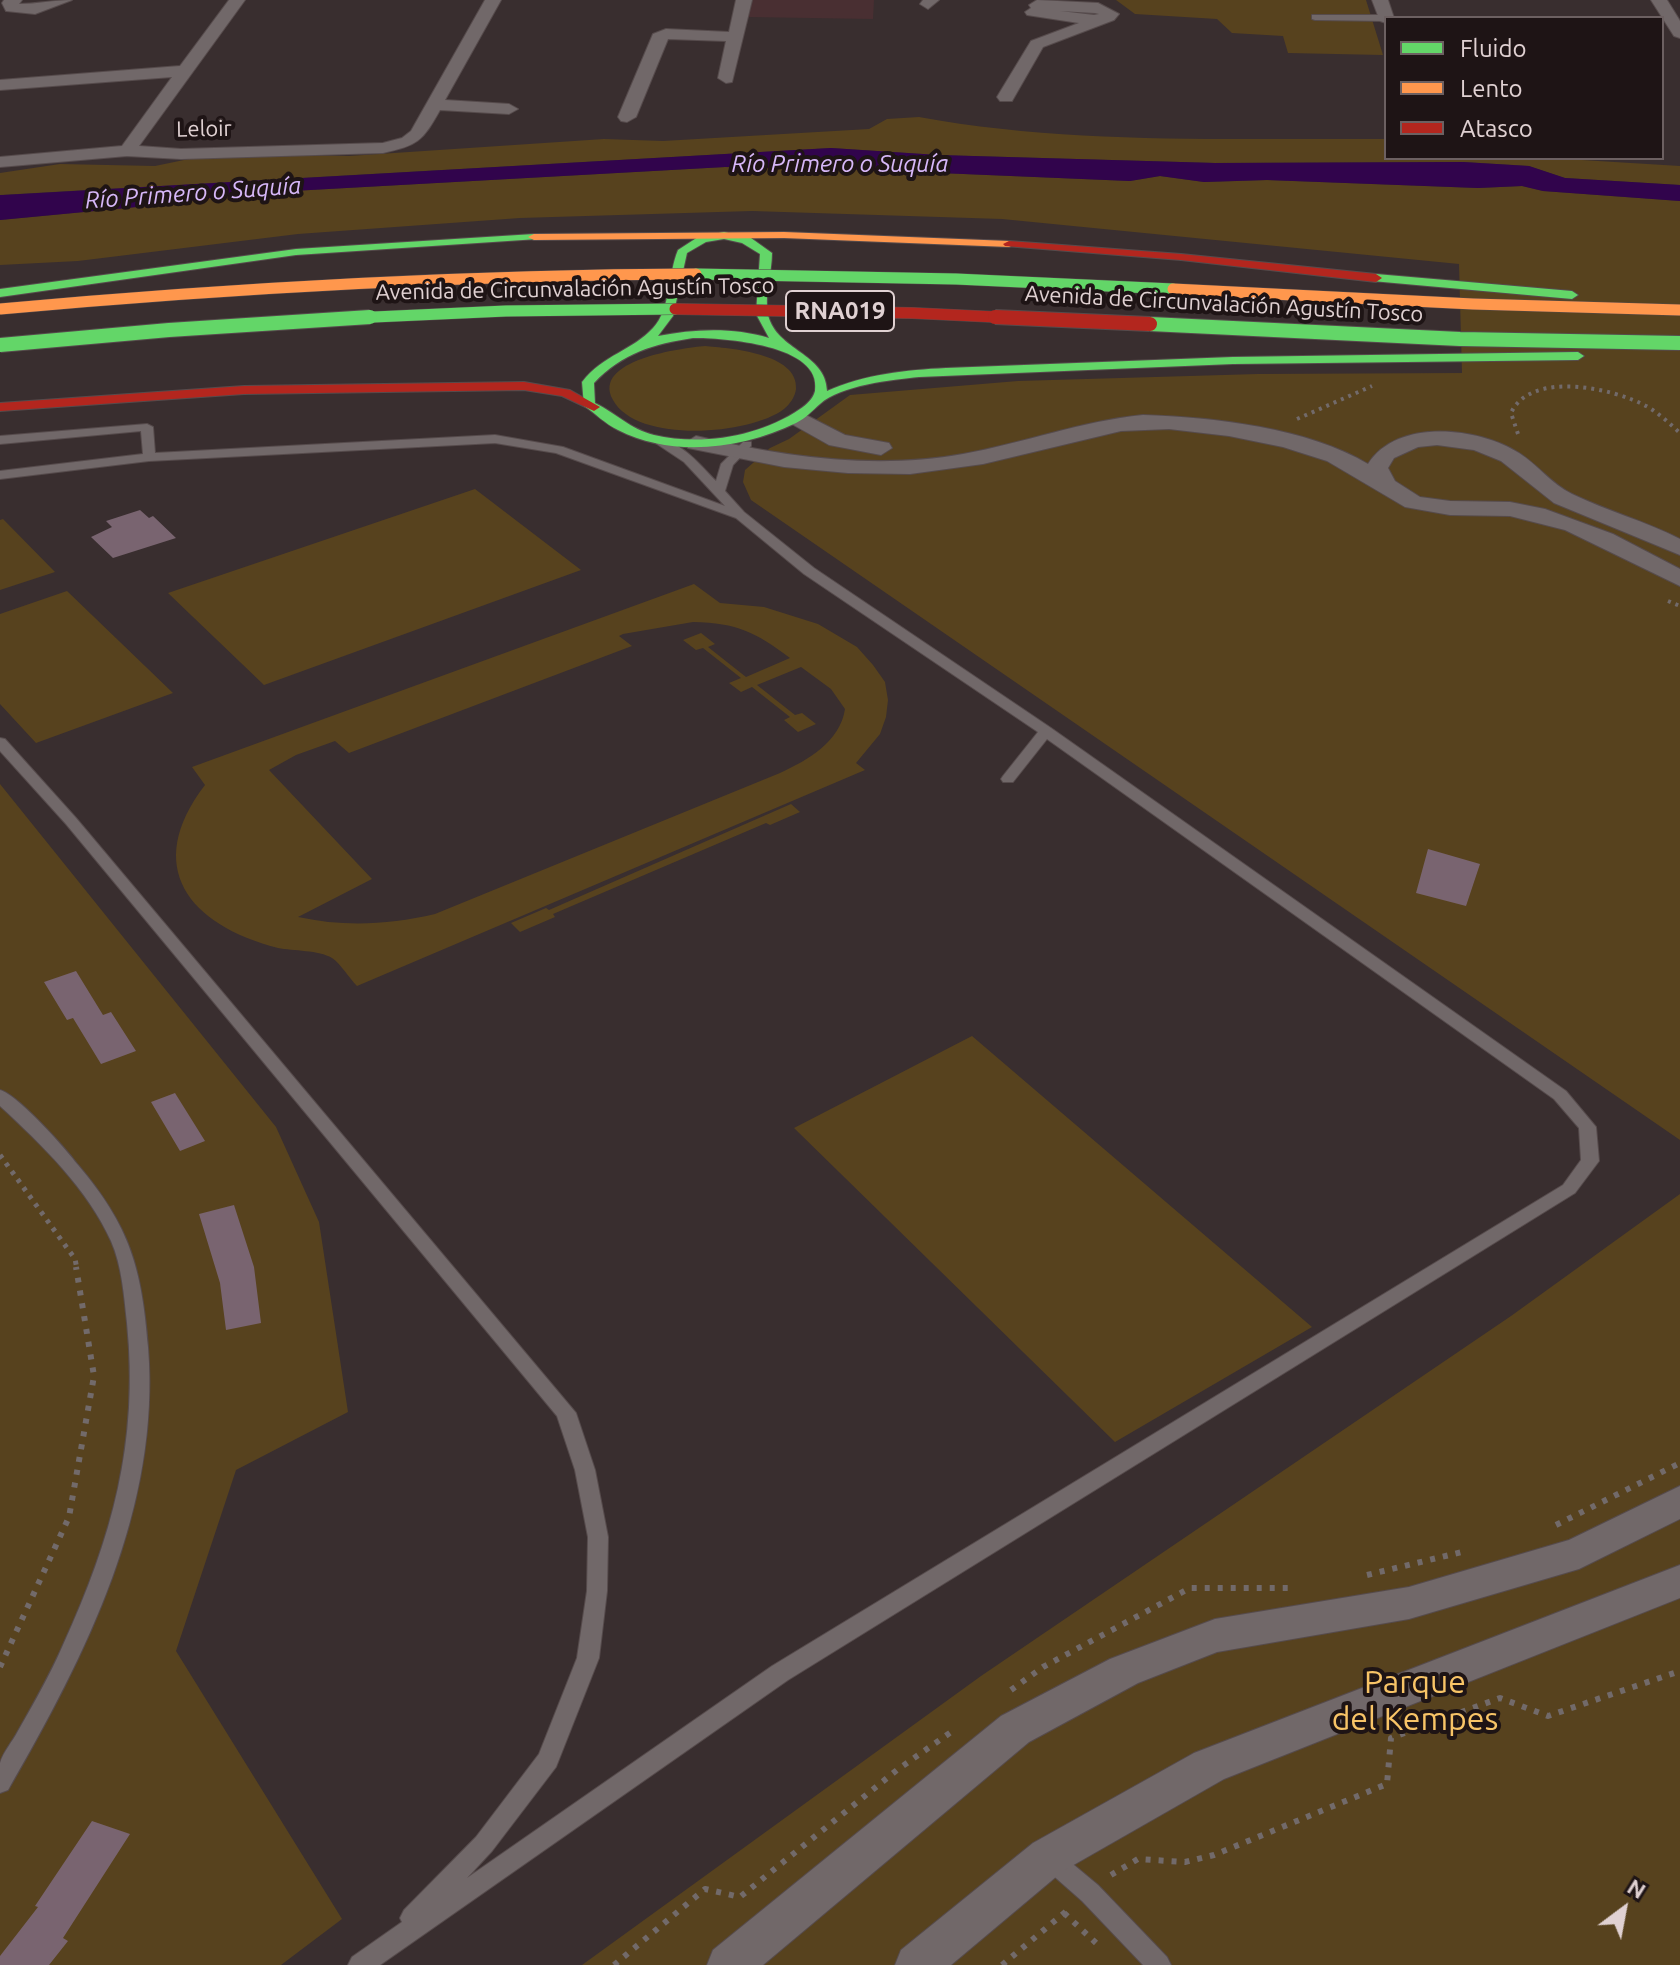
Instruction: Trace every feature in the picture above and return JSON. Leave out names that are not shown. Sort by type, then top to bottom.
[{"type":"main road","points":[[0,293],[178,266],[307,251],[553,238],[726,236],[1098,249],[1481,289],[1680,299]]},
{"type":"main road","points":[[589,403],[588,382],[595,371],[658,331],[669,315],[681,253],[694,242],[726,236],[755,243],[766,253],[759,300],[762,323],[772,338],[819,373],[822,390],[818,400]]},
{"type":"main road","name":"Avenida de Circunvalación Agustín Tosco","points":[[0,309],[266,285],[433,277],[639,273],[916,278],[1492,305],[1680,310]]},
{"type":"main road","name":"Avenida de Circunvalación Agustín Tosco","points":[[0,345],[309,318],[480,310],[624,308],[895,313],[1480,341],[1680,343]]},
{"type":"main road","points":[[574,364],[664,339],[709,335],[752,338],[788,349]]},
{"type":"main road","points":[[0,407],[244,390],[468,384],[544,388],[589,403],[614,425],[655,439],[696,443],[762,434],[798,418],[818,400],[842,387],[879,380],[1036,368],[1225,360],[1680,355]]},
{"type":"main road","points":[[0,392],[89,383],[248,374],[539,368]]},
{"type":"street","points":[[9,6],[35,9],[64,0]]},
{"type":"street","points":[[127,151],[237,0]]},
{"type":"street","points":[[493,0],[434,105],[509,109]]},
{"type":"street","points":[[726,78],[744,0]]},
{"type":"street","points":[[1659,0],[1680,33]]},
{"type":"street","points":[[1006,97],[1037,44],[1099,19],[1033,7]]},
{"type":"street","points":[[627,117],[659,37],[666,34],[734,37]]},
{"type":"street","points":[[0,85],[185,71]]},
{"type":"street","name":"Leloir","points":[[0,162],[127,151],[181,154],[383,148],[408,142],[418,134],[434,105]]},
{"type":"street","points":[[798,418],[817,433],[841,442],[902,449],[941,446],[1093,410],[1154,406],[1236,416],[1366,443],[1473,443],[1508,455],[1558,496],[1680,548]]},
{"type":"street","points":[[696,443],[735,453],[888,467],[936,465],[1092,430],[1160,421],[1241,432],[1320,450],[1352,464],[1416,502],[1434,507],[1515,510],[1558,520],[1603,539],[1680,579]]},
{"type":"street","points":[[1387,487],[1377,468],[1380,459],[1387,451],[1415,441]]},
{"type":"street","points":[[1492,509],[1524,495],[1530,481],[1527,473]]},
{"type":"street","points":[[729,1965],[1015,1729],[1124,1671],[1215,1636],[1409,1603],[1579,1553],[1680,1501]]},
{"type":"street","points":[[917,1965],[1048,1857],[1209,1766],[1680,1581]]},
{"type":"lane","points":[[1315,17],[1384,18]]},
{"type":"lane","points":[[0,440],[147,427],[149,457]]},
{"type":"lane","points":[[718,493],[727,464],[735,453],[762,434]]},
{"type":"lane","points":[[0,475],[149,457],[495,439],[559,450],[740,515]]},
{"type":"lane","points":[[360,1965],[780,1673],[1569,1189],[1590,1161],[1587,1127],[1560,1095],[1046,731],[809,571],[740,515],[688,459],[655,439]]},
{"type":"lane","points":[[1008,779],[1046,731]]},
{"type":"lane","points":[[0,742],[81,833],[556,1400],[566,1413],[575,1441],[598,1537],[597,1591],[588,1658],[548,1760],[484,1844],[383,1947]]},
{"type":"lane","points":[[0,1096],[74,1168],[120,1242],[134,1306],[142,1386],[138,1436],[114,1541],[78,1637],[28,1737],[0,1783]]},
{"type":"lane","points":[[1048,1857],[1090,1893],[1159,1965]]},
{"type":"path","points":[[1519,439],[1511,413],[1517,400],[1538,390],[1558,387],[1583,388],[1631,399],[1654,411],[1680,433]]},
{"type":"path","points":[[0,1155],[75,1259],[94,1376],[69,1517],[0,1667]]},
{"type":"path","points":[[1002,1965],[1117,1870],[1138,1859],[1185,1862],[1214,1855],[1387,1784],[1391,1738],[1500,1698],[1548,1716],[1680,1671]]},
{"type":"shaded area","points":[[751,0],[874,0],[873,19],[748,17]]},
{"type":"green space","points":[[1116,0],[1366,0],[1383,55],[1288,53],[1283,36],[1232,33],[1217,19],[1135,14]]},
{"type":"green space","points":[[919,117],[977,126],[1093,136],[1384,139],[1384,160],[1582,160],[1680,166],[1680,185],[1565,178],[1529,166],[1463,162],[1215,163],[938,155],[831,148],[0,195],[0,173],[60,164],[155,166],[213,154],[349,156],[604,139],[663,141],[869,129],[887,119]]},
{"type":"green space","points":[[725,167],[1130,181],[1160,176],[1204,182],[1267,180],[1478,188],[1522,186],[1543,191],[1680,201],[1680,1140],[751,500],[743,482],[745,470],[770,448],[789,439],[850,395],[1018,381],[1258,374],[1462,373],[1459,264],[1002,219],[752,211],[520,218],[298,234],[78,261],[0,265],[0,220],[238,194]]},
{"type":"green space","points":[[705,346],[729,348],[775,360],[794,377],[795,395],[784,409],[768,418],[746,425],[695,431],[645,424],[626,414],[613,400],[610,386],[615,375],[626,366],[660,353]]},
{"type":"green space","points":[[475,489],[581,570],[264,685],[168,593]]},
{"type":"green space","points":[[3,519],[55,572],[0,590],[0,520]]},
{"type":"green space","points":[[694,584],[720,603],[764,607],[818,624],[857,647],[885,682],[888,700],[880,734],[856,763],[865,770],[357,986],[327,955],[278,948],[247,938],[220,924],[199,908],[184,889],[177,867],[177,842],[186,815],[205,785],[192,767]],"holes":[[[693,622],[722,624],[745,631],[790,658],[746,677],[708,647],[715,644],[701,633],[683,640],[696,650],[703,648],[741,678],[729,683],[741,692],[752,687],[790,717],[784,720],[798,732],[816,724],[802,713],[795,715],[757,685],[801,667],[831,689],[845,709],[842,721],[830,740],[780,773],[435,914],[400,921],[366,923],[298,917],[372,879],[269,770],[296,755],[335,741],[349,753],[632,646],[619,636],[623,634]]]},
{"type":"green space","points":[[67,591],[173,693],[36,743],[0,704],[0,614]]},
{"type":"green space","points":[[0,784],[276,1127],[319,1222],[348,1412],[236,1470],[176,1651],[342,1919],[281,1965],[0,1965]]},
{"type":"green space","points":[[791,804],[800,812],[770,825],[766,823],[553,914],[555,917],[520,932],[511,923],[546,908],[549,910]]},
{"type":"green space","points":[[972,1036],[1312,1327],[1115,1442],[794,1128]]},
{"type":"green space","name":"Parque del Kempes","points":[[1680,1194],[1680,1965],[582,1965],[981,1676],[1511,1316]]},
{"type":"water","name":"Río Primero o Suquía","points":[[831,148],[938,155],[1215,163],[1463,162],[1529,166],[1565,178],[1680,185],[1680,201],[1543,191],[1522,186],[1478,188],[1267,180],[1204,182],[1160,176],[1130,181],[725,167],[238,194],[0,220],[0,195]]},
{"type":"building","points":[[140,510],[149,518],[153,516],[176,538],[113,558],[91,537],[112,527],[106,521]]},
{"type":"building","points":[[1428,849],[1480,864],[1466,906],[1416,893]]},
{"type":"building","points":[[76,971],[103,1015],[111,1012],[136,1051],[101,1064],[73,1018],[67,1020],[44,982]]},
{"type":"building","points":[[175,1093],[205,1141],[180,1151],[151,1102]]},
{"type":"building","points":[[234,1205],[254,1267],[261,1323],[226,1330],[220,1283],[199,1214]]},
{"type":"building","points":[[92,1821],[130,1834],[63,1938],[68,1941],[49,1965],[0,1965],[0,1956],[38,1907],[35,1906]]},
{"type":"traffic: fast","points":[[640,344],[657,331],[667,316],[682,252],[702,239],[724,236],[747,240],[766,253],[762,314],[765,325],[786,348]]},
{"type":"traffic: fast","points":[[0,293],[296,252],[534,237]]},
{"type":"traffic: fast","points":[[696,274],[956,279],[1173,289]]},
{"type":"traffic: fast","points":[[1376,278],[1572,295]]},
{"type":"traffic: fast","points":[[0,345],[337,318],[506,311],[675,309]]},
{"type":"traffic: fast","points":[[1150,324],[1460,339],[1680,343]]},
{"type":"traffic: fast","points":[[589,403],[588,382],[606,363],[631,349],[661,339],[693,334],[726,334],[785,348],[807,361],[821,378],[821,393],[812,406],[795,418],[753,435],[719,442],[685,443],[636,434],[594,407]]},
{"type":"traffic: fast","points":[[818,400],[867,381],[919,373],[1233,361],[1578,356]]},
{"type":"traffic: slow","points":[[534,237],[784,235],[1009,244]]},
{"type":"traffic: slow","points":[[0,309],[348,283],[522,276],[696,274]]},
{"type":"traffic: slow","points":[[1173,289],[1473,304],[1680,310]]},
{"type":"traffic: jam","points":[[1009,244],[1181,257],[1376,278]]},
{"type":"traffic: jam","points":[[675,309],[912,313],[1150,324]]},
{"type":"traffic: jam","points":[[0,407],[244,390],[524,386],[565,393],[594,407]]}]
